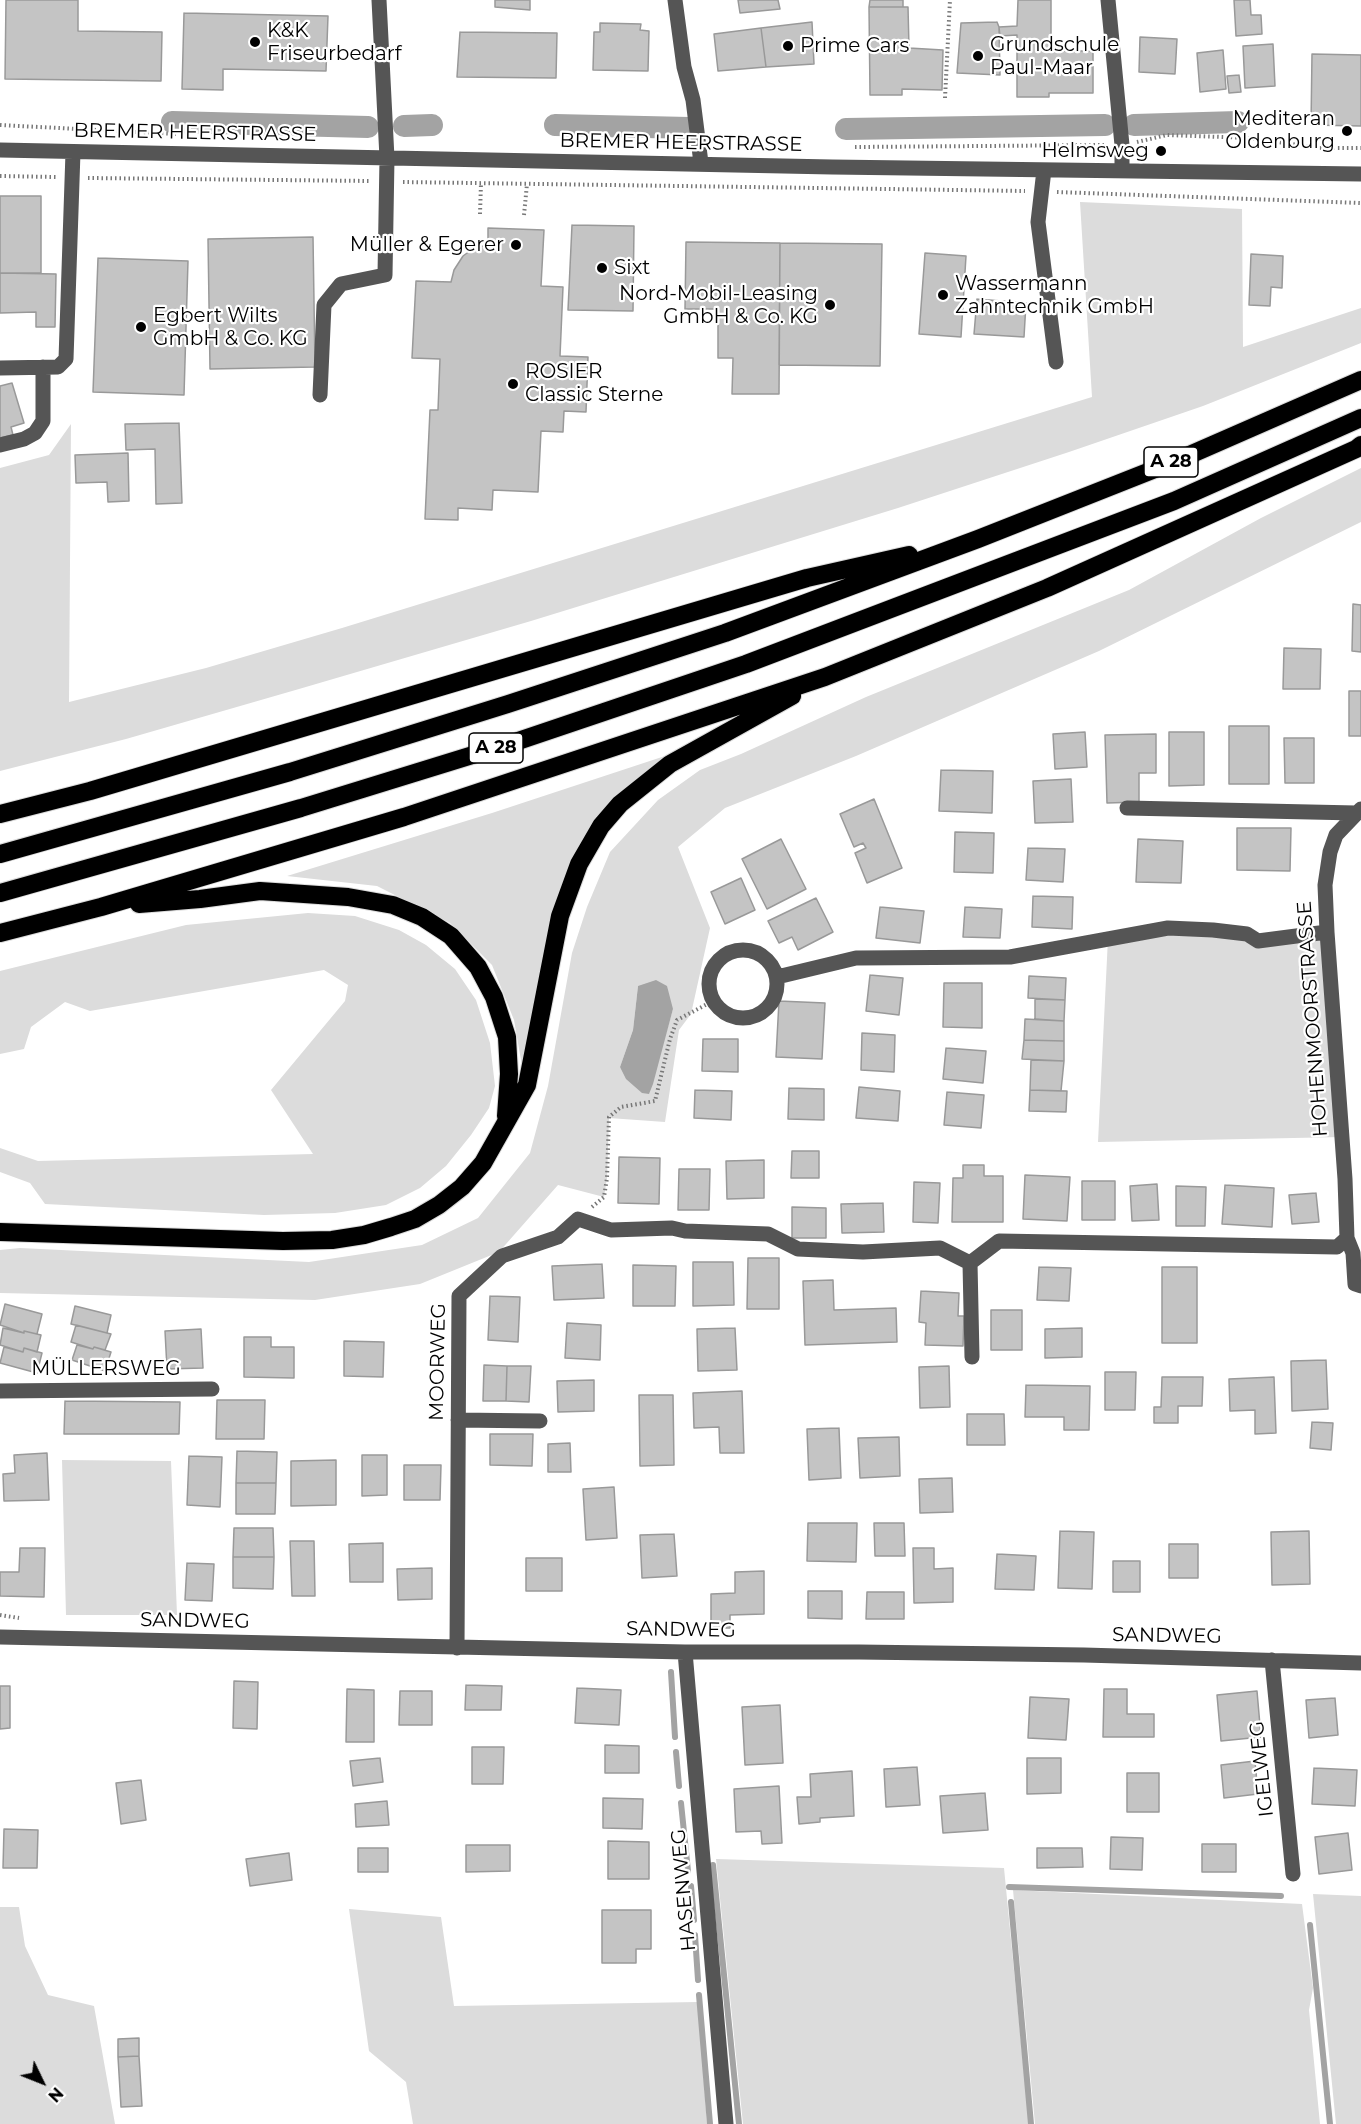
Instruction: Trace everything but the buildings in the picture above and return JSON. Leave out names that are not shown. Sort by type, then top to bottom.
[{"type":"highway","name":"A 28","points":[[0,854],[290,772],[725,633],[978,539],[1178,460],[1361,380]]},
{"type":"highway","name":"A 28","points":[[0,893],[335,797],[518,741],[746,664],[1174,501],[1361,417]]},
{"type":"highway","points":[[0,933],[101,907],[404,817],[825,677],[1047,588],[1361,445]]},
{"type":"highway","points":[[0,814],[90,791],[807,578],[978,539]]},
{"type":"highway","points":[[0,1232],[283,1241],[332,1240],[364,1235],[414,1219],[439,1205],[462,1187],[483,1163],[527,1085],[560,916],[579,864],[601,826],[634,792],[670,764],[757,718],[825,677]]},
{"type":"highway","points":[[101,907],[200,899],[260,891],[348,897],[393,905],[422,917],[451,936],[478,967],[494,997],[507,1037],[509,1074],[505,1124]]},
{"type":"street","points":[[320,395],[324,304],[341,284],[385,275],[387,158],[379,0]]},
{"type":"street","points":[[675,0],[684,67],[693,100],[701,163]]},
{"type":"street","points":[[1108,0],[1122,145],[1122,171]]},
{"type":"street","name":"BREMER HEERSTRASSE","points":[[0,150],[569,163],[701,163],[832,167],[1361,174]]},
{"type":"street","points":[[0,368],[58,367],[66,359],[73,152]]},
{"type":"street","points":[[1044,170],[1038,222],[1056,362]]},
{"type":"street","points":[[0,445],[24,439],[35,433],[43,421],[43,367]]},
{"type":"street","points":[[1127,808],[1358,811]]},
{"type":"street","name":"HOHENMOORSTRASSE","points":[[1358,811],[1336,835],[1330,852],[1325,885],[1345,1179],[1342,1243],[1353,1253],[1355,1284],[1361,1286]]},
{"type":"street","points":[[777,977],[856,958],[1010,957],[1168,928],[1247,934],[1258,941],[1327,932]]},
{"type":"street","points":[[737,950],[748,950],[767,958],[774,967],[777,990],[773,1002],[764,1012],[753,1017],[730,1016],[720,1010],[713,1000],[709,991],[712,969],[718,960],[727,954],[737,950]]},
{"type":"street","points":[[578,1219],[610,1230],[672,1228],[686,1231],[768,1234],[798,1250],[863,1252],[940,1248],[970,1263]]},
{"type":"street","name":"MOORWEG","points":[[457,1648],[459,1296],[502,1256],[558,1237],[578,1219]]},
{"type":"street","points":[[970,1263],[999,1241],[1342,1243]]},
{"type":"street","points":[[970,1263],[972,1357]]},
{"type":"street","name":"MÜLLERSWEG","points":[[0,1391],[212,1389]]},
{"type":"street","points":[[458,1420],[540,1421]]},
{"type":"street","name":"SANDWEG","points":[[0,1637],[457,1648],[685,1652],[881,1652],[1361,1663]]},
{"type":"street","name":"HASENWEG","points":[[685,1652],[726,2124]]},
{"type":"street","name":"IGELWEG","points":[[1272,1660],[1293,1874]]},
{"type":"path","points":[[945,98],[950,0]]},
{"type":"path","points":[[0,176],[1042,192],[1361,203]]},
{"type":"path","points":[[480,214],[481,183]]},
{"type":"path","points":[[524,215],[527,184]]},
{"type":"path","points":[[578,1219],[604,1197],[607,1178],[609,1117],[621,1107],[655,1101],[676,1020],[691,1014],[713,1000]]},
{"type":"shaded area","points":[[1080,202],[1242,209],[1243,347],[1361,308],[1361,343],[1203,406],[898,508],[531,621],[299,689],[126,739],[0,771],[0,468],[49,455],[71,424],[69,702],[206,668],[342,628],[1092,397]]},
{"type":"shaded area","points":[[1361,468],[1361,522],[1099,651],[856,756],[725,808],[678,847],[710,928],[691,1014],[679,1030],[665,1122],[609,1118],[604,1197],[558,1185],[499,1252],[420,1284],[315,1300],[0,1293],[0,1250],[20,1248],[309,1262],[422,1245],[478,1218],[530,1153],[548,1086],[572,953],[587,907],[610,852],[658,800],[700,770],[741,754],[866,697],[1129,590],[1261,518]],"holes":[[[638,986],[673,1009],[649,1093],[620,1067],[633,1030]]]},
{"type":"shaded area","points":[[665,756],[619,793],[572,867],[545,947],[522,1066],[514,1020],[492,965],[450,923],[377,886],[287,876],[492,813]]},
{"type":"shaded area","points":[[308,913],[355,916],[399,930],[426,945],[455,969],[476,1000],[490,1043],[495,1086],[489,1108],[446,1166],[420,1188],[386,1205],[335,1213],[264,1215],[45,1204],[30,1183],[0,1172],[0,1148],[38,1161],[313,1154],[271,1090],[345,1001],[348,985],[324,970],[90,1011],[65,1002],[31,1027],[24,1049],[0,1054],[0,971],[186,925]]},
{"type":"shaded area","points":[[1168,928],[1247,934],[1327,932],[1342,1137],[1098,1142],[1108,938]]},
{"type":"shaded area","points":[[656,980],[667,986],[673,1009],[649,1094],[642,1093],[626,1079],[620,1067],[633,1030],[638,986]]},
{"type":"shaded area","points":[[62,1460],[171,1461],[177,1615],[66,1615]]},
{"type":"shaded area","points":[[716,1859],[1004,1868],[1029,2124],[743,2124]]},
{"type":"shaded area","points":[[1013,1890],[1302,1904],[1313,1988],[1309,2010],[1320,2124],[1035,2124]]},
{"type":"shaded area","points":[[1313,1894],[1361,1896],[1361,2124],[1336,2124]]},
{"type":"shaded area","points":[[0,1907],[19,1907],[25,1946],[48,1995],[94,2006],[115,2124],[0,2124]]},
{"type":"shaded area","points":[[349,1909],[441,1917],[454,2006],[698,2002],[707,2124],[413,2124],[406,2082],[369,2051]]},
{"type":"waterway","points":[[172,122],[368,127]]},
{"type":"waterway","points":[[1134,125],[1238,122]]},
{"type":"waterway","points":[[404,126],[432,125]]},
{"type":"waterway","points":[[555,125],[689,128]]},
{"type":"waterway","points":[[846,129],[1105,125]]},
{"type":"waterway","points":[[671,1672],[675,1737]]},
{"type":"waterway","points":[[676,1752],[679,1786]]},
{"type":"waterway","points":[[681,1803],[688,1871]]},
{"type":"waterway","points":[[713,1865],[739,2124]]},
{"type":"waterway","points":[[691,1886],[694,1920]]},
{"type":"waterway","points":[[1009,1887],[1281,1896]]},
{"type":"waterway","points":[[1011,1902],[1031,2124]]},
{"type":"waterway","points":[[1310,1925],[1330,2124]]},
{"type":"waterway","points":[[695,1935],[698,1980]]},
{"type":"waterway","points":[[699,1995],[710,2124]]},
{"type":"place","name":"K&K Friseurbedarf","points":[[255,42]]},
{"type":"place","name":"Prime Cars","points":[[788,46]]},
{"type":"place","name":"Grundschule Paul-Maar","points":[[978,56]]},
{"type":"place","name":"Mediteran Oldenburg","points":[[1347,131]]},
{"type":"place","name":"Helmsweg","points":[[1161,151]]},
{"type":"place","name":"Müller & Egerer","points":[[516,245]]},
{"type":"place","name":"Sixt","points":[[602,268]]},
{"type":"place","name":"Wassermann Zahntechnik GmbH","points":[[943,295]]},
{"type":"place","name":"Nord-Mobil-Leasing GmbH & Co. KG","points":[[830,305]]},
{"type":"place","name":"Egbert Wilts GmbH & Co. KG","points":[[141,327]]},
{"type":"place","name":"ROSIER Classic Sterne","points":[[513,384]]}]
